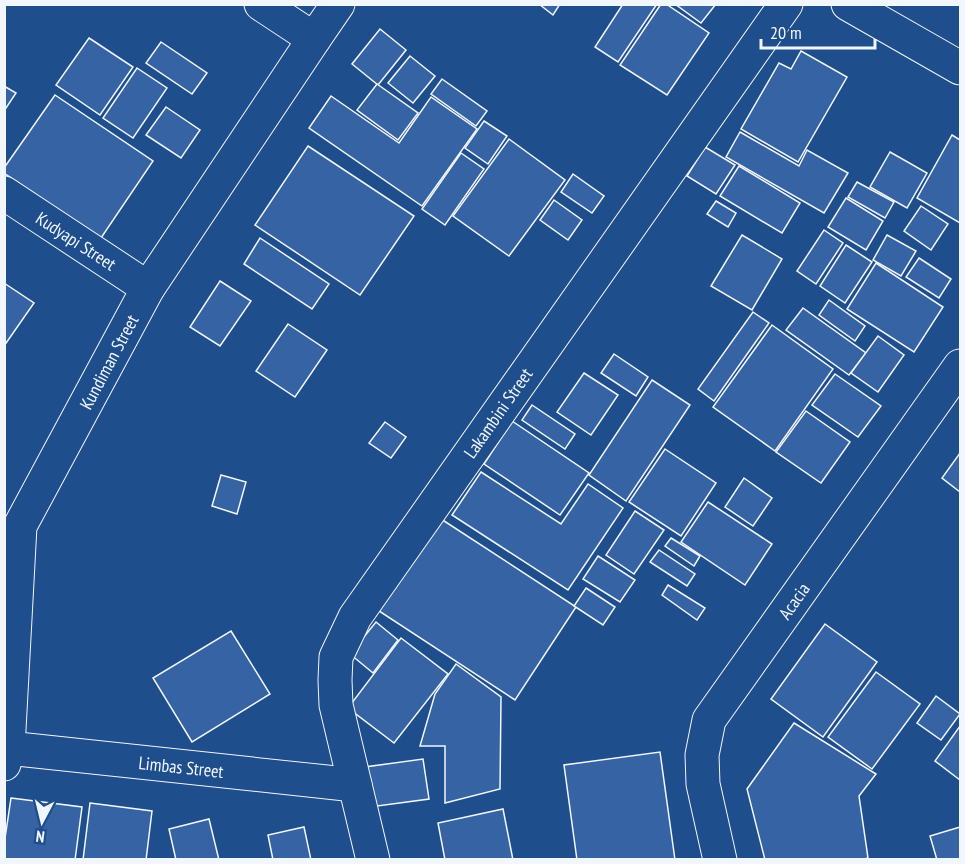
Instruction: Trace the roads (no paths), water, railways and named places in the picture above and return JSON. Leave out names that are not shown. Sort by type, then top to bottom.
[{"type":"street","points":[[261,4],[314,39]]},
{"type":"street","name":"Kundiman Street","points":[[6,756],[12,521],[148,288],[338,4]]},
{"type":"street","name":"Lakambini Street","points":[[373,860],[336,705],[334,680],[336,657],[355,617],[786,4]]},
{"type":"street","points":[[848,4],[960,68]]},
{"type":"street","name":"Kudyapi Street","points":[[4,193],[148,288]]},
{"type":"street","name":"Acacia","points":[[720,860],[703,784],[702,755],[709,720],[960,366]]},
{"type":"street","name":"Limbas Street","points":[[6,756],[355,785]]}]
